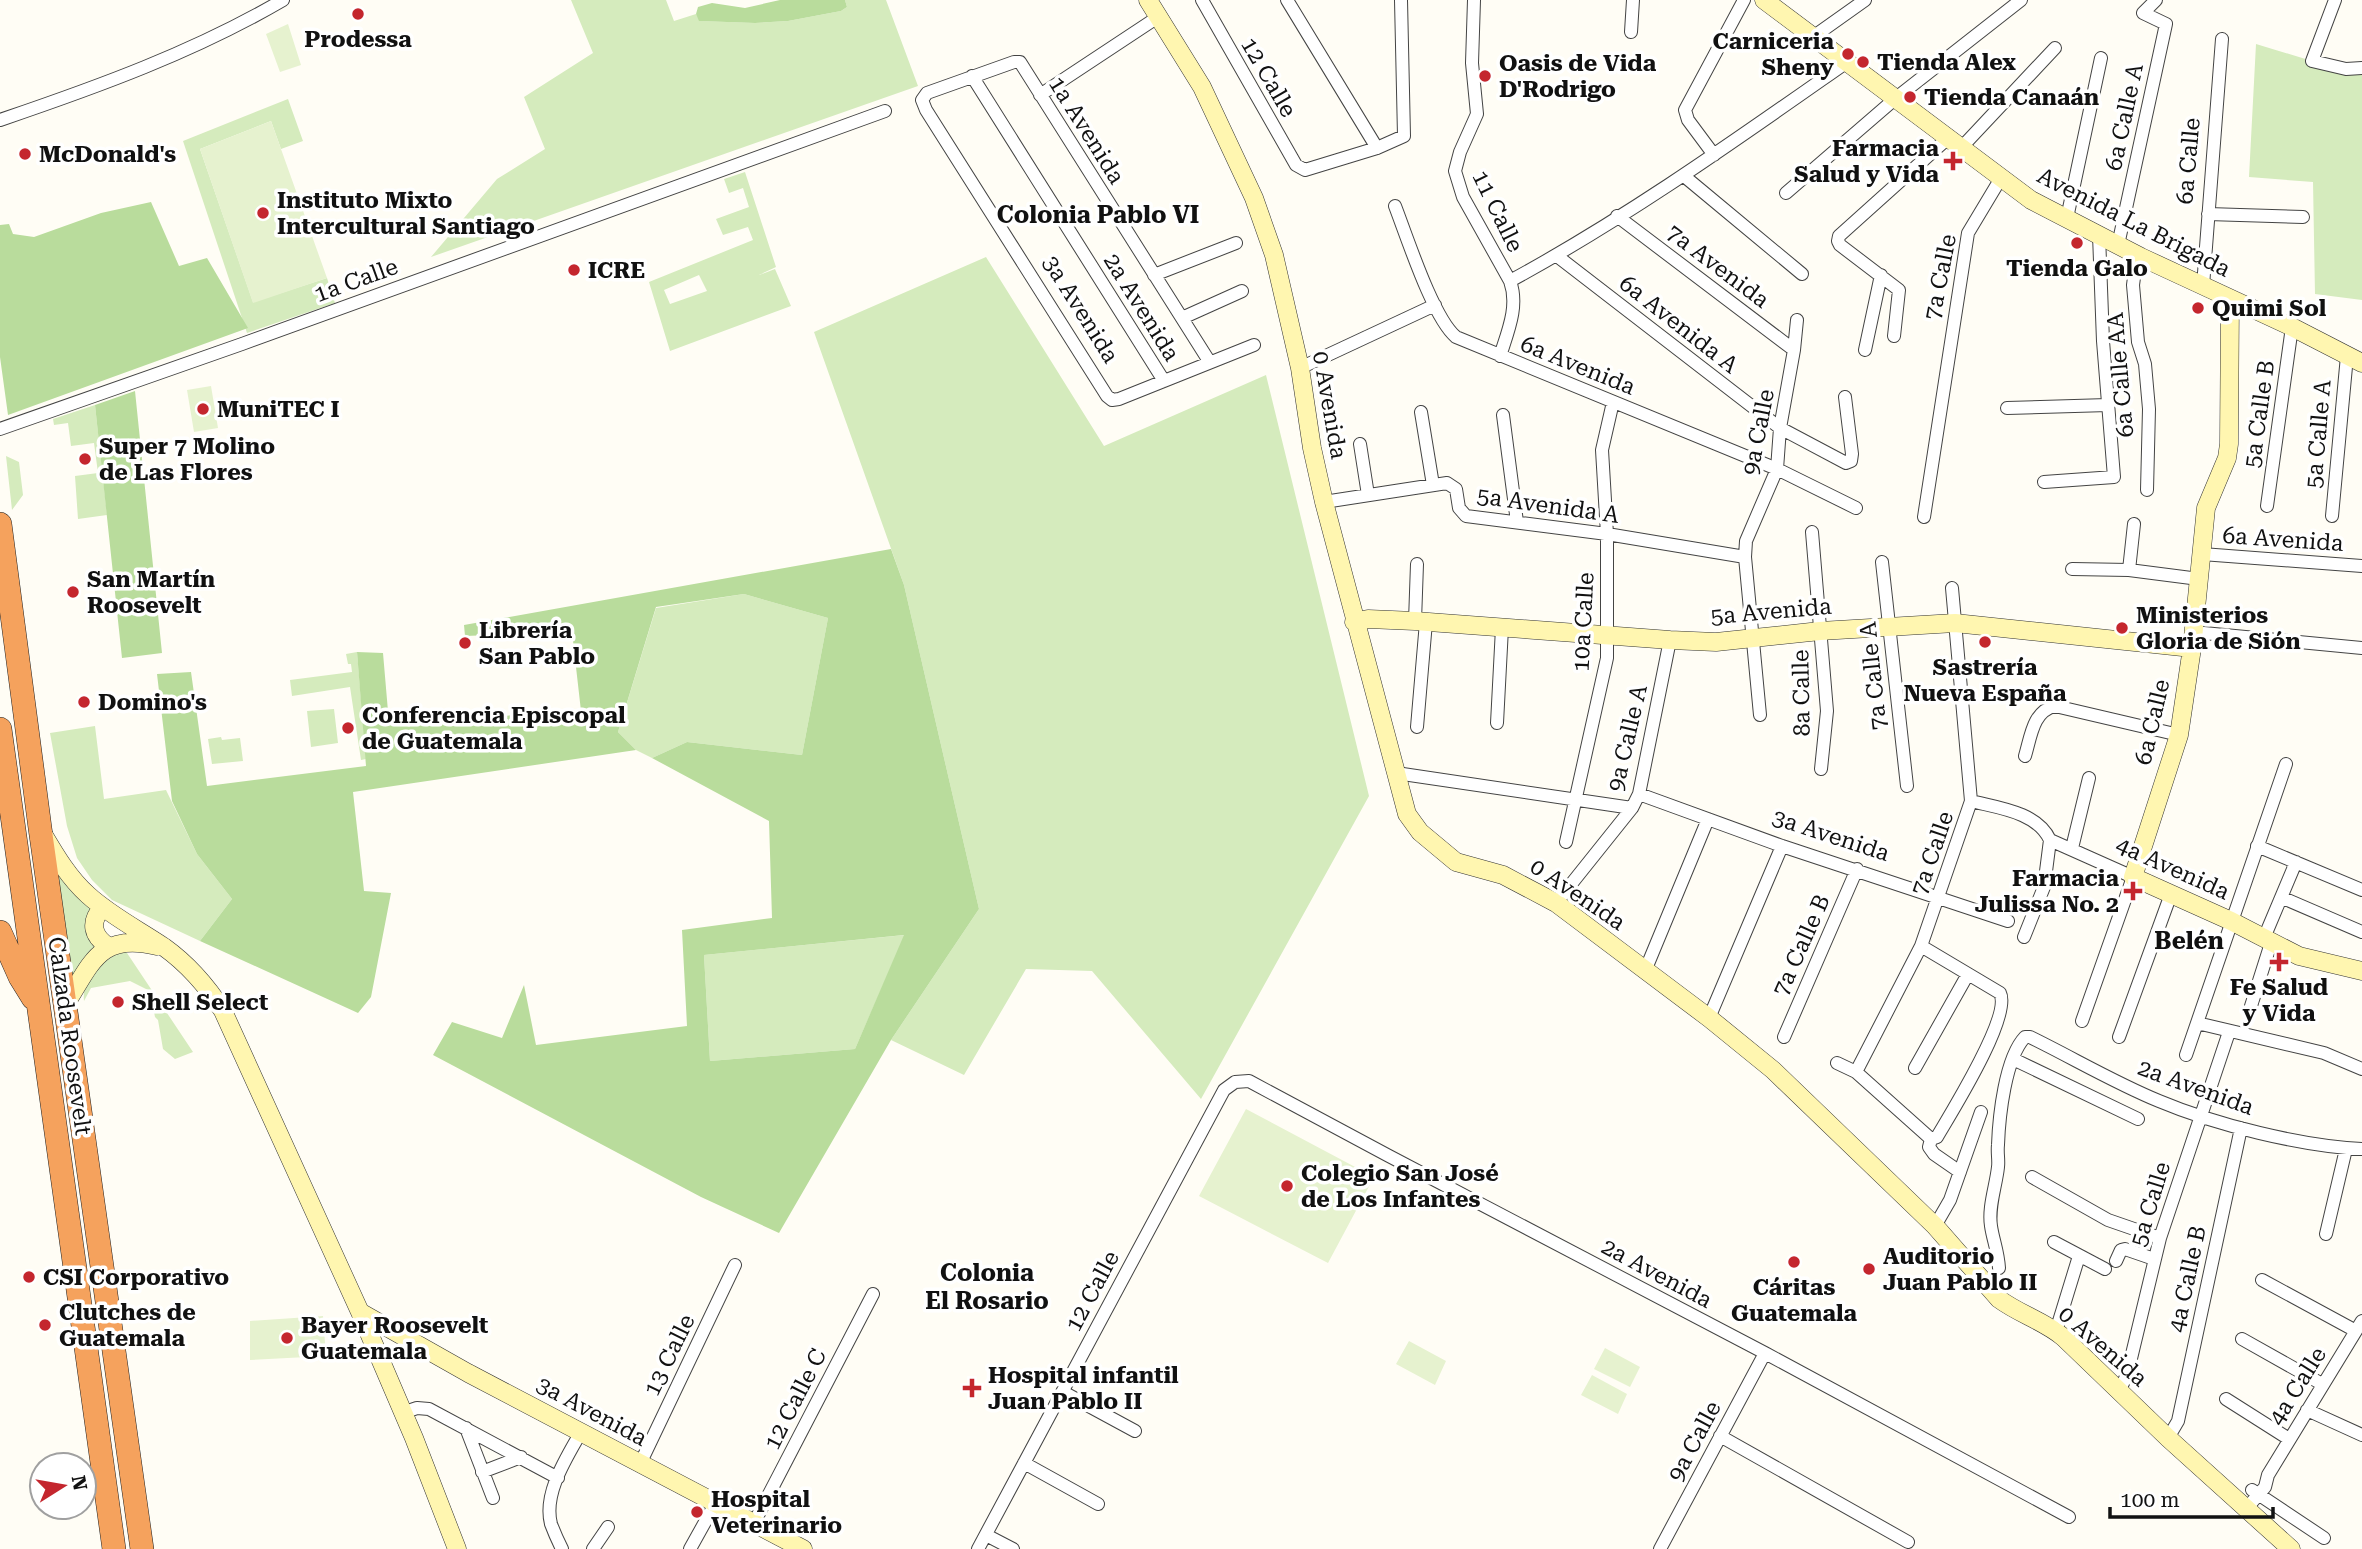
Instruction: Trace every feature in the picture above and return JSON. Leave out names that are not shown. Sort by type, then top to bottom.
[{"type":"highway","name":"Calzada Roosevelt","points":[[0,523],[40,828],[142,1549]]},
{"type":"highway","name":"Calzada Roosevelt","points":[[0,729],[114,1549]]},
{"type":"highway","points":[[0,932],[20,977],[39,1007]]},
{"type":"highway","points":[[77,1290],[91,1315],[101,1322],[106,1316],[105,1289]]},
{"type":"street","points":[[0,120],[115,80],[250,19],[283,0]]},
{"type":"street","name":"0 Avenida","points":[[1148,0],[1202,87],[1254,198],[1274,255],[1300,368],[1312,448],[1324,502],[1354,622],[1412,825],[1448,857],[1465,865],[1514,879],[1556,903],[1709,1018],[1773,1070],[1935,1226],[1999,1299],[2056,1331],[2168,1438],[2291,1549]]},
{"type":"street","name":"12 Calle","points":[[1202,0],[1296,165],[1305,170],[1377,148]]},
{"type":"street","points":[[1287,0],[1377,148],[1404,135],[1401,0]]},
{"type":"street","name":"11 Calle","points":[[1474,0],[1472,63],[1477,114],[1460,152],[1455,171],[1463,197],[1515,294],[1500,356]]},
{"type":"street","points":[[1631,32],[1633,0]]},
{"type":"street","points":[[1714,155],[1688,120],[1686,104],[1744,0]]},
{"type":"street","name":"Avenida La Brigada","points":[[1764,0],[2031,200],[2141,257],[2292,327],[2354,360]]},
{"type":"street","points":[[1813,37],[1865,0]]},
{"type":"street","points":[[1786,193],[1896,98],[2021,0]]},
{"type":"street","name":"6a Calle A","points":[[2118,245],[2166,24],[2143,13],[2156,0]]},
{"type":"street","points":[[2335,0],[2312,61],[2346,69],[2362,68]]},
{"type":"street","points":[[1040,94],[1158,17]]},
{"type":"street","name":"6a Calle","points":[[2203,286],[2222,39]]},
{"type":"street","points":[[1894,336],[1900,293],[1881,275],[1840,245],[1839,236],[1954,143],[2055,48]]},
{"type":"street","points":[[2067,218],[2101,58]]},
{"type":"street","name":"1a Avenida","points":[[972,76],[1020,62],[1209,362]]},
{"type":"street","points":[[1510,281],[1557,256],[1684,176],[1847,62]]},
{"type":"street","name":"3a Avenida","points":[[972,76],[927,93],[922,100],[1100,385],[1112,400],[1164,381]]},
{"type":"street","name":"2a Avenida","points":[[972,76],[1164,381]]},
{"type":"street","name":"1a Calle","points":[[0,429],[475,265],[885,111]]},
{"type":"street","points":[[1684,176],[1802,274]]},
{"type":"street","name":"7a Calle","points":[[1924,516],[1968,233],[2001,178]]},
{"type":"street","name":"6a Avenida","points":[[1395,206],[1435,305],[1448,330],[1456,337],[1777,469],[1856,508]]},
{"type":"street","points":[[2208,214],[2303,217]]},
{"type":"street","name":"7a Avenida","points":[[1617,216],[1794,349]]},
{"type":"street","points":[[2044,482],[2114,477],[2099,235]]},
{"type":"street","points":[[1154,275],[1236,243]]},
{"type":"street","name":"6a Avenida A","points":[[1557,256],[1780,428],[1846,463],[1851,461],[1845,397]]},
{"type":"street","name":"6a Calle AA","points":[[2141,257],[2135,270],[2133,285],[2138,342],[2145,364],[2149,410],[2147,490]]},
{"type":"street","points":[[1865,350],[1881,275]]},
{"type":"street","points":[[1182,318],[1242,291]]},
{"type":"street","name":"6a Calle","points":[[2082,1021],[2179,735],[2193,640],[2206,508],[2227,458],[2229,444],[2230,299]]},
{"type":"street","points":[[1300,368],[1435,305]]},
{"type":"street","name":"9a Calle","points":[[1760,715],[1745,557],[1746,541],[1777,469],[1780,428],[1797,320]]},
{"type":"street","name":"5a Calle B","points":[[2267,506],[2292,327]]},
{"type":"street","points":[[1164,381],[1254,345]]},
{"type":"street","name":"5a Calle A","points":[[2332,516],[2354,360]]},
{"type":"street","name":"10a Calle","points":[[1566,842],[1607,659],[1607,534],[1602,450],[1613,402]]},
{"type":"street","points":[[2007,408],[2108,405]]},
{"type":"street","points":[[1324,502],[1433,485],[1421,412]]},
{"type":"street","points":[[1503,415],[1517,522]]},
{"type":"street","points":[[1360,444],[1368,495]]},
{"type":"street","name":"5a Avenida A","points":[[1433,485],[1452,485],[1456,489],[1459,508],[1466,516],[1607,534],[1745,557]]},
{"type":"street","points":[[2129,570],[2134,524]]},
{"type":"street","name":"8a Calle","points":[[1812,532],[1827,711],[1821,769]]},
{"type":"street","name":"6a Avenida","points":[[2202,554],[2362,566]]},
{"type":"street","name":"7a Calle A","points":[[1882,562],[1907,786]]},
{"type":"street","points":[[1417,564],[1421,621],[1418,727]]},
{"type":"street","points":[[2072,569],[2129,570],[2199,579]]},
{"type":"street","name":"7a Calle","points":[[1856,1072],[1921,946],[1971,802],[1952,588]]},
{"type":"street","name":"5a Avenida","points":[[1354,622],[1368,619],[1421,621],[1716,642],[1820,631],[1955,623],[2193,640],[2362,648]]},
{"type":"street","points":[[1497,723],[1502,628]]},
{"type":"street","name":"9a Calle A","points":[[1556,903],[1632,808],[1639,794],[1670,640]]},
{"type":"street","points":[[2025,756],[2038,717],[2046,708],[2055,706],[2179,735]]},
{"type":"street","points":[[2186,1055],[2286,764]]},
{"type":"street","points":[[1396,773],[1632,808]]},
{"type":"street","points":[[2072,848],[2089,778]]},
{"type":"street","name":"3a Avenida","points":[[1639,794],[1782,846],[2008,921]]},
{"type":"street","name":"4a Avenida","points":[[1971,802],[2005,809],[2036,821],[2050,840],[2231,921],[2299,956],[2362,971]]},
{"type":"street","points":[[1645,971],[1707,819]]},
{"type":"street","points":[[40,828],[73,879],[103,907],[166,948],[201,980],[227,1021],[360,1312],[457,1549]]},
{"type":"street","points":[[2024,937],[2043,887],[2050,840]]},
{"type":"street","points":[[1709,1018],[1782,846]]},
{"type":"street","points":[[2257,846],[2362,890]]},
{"type":"street","points":[[2251,1006],[2268,940],[2296,862]]},
{"type":"street","name":"7a Calle B","points":[[1784,1037],[1857,869]]},
{"type":"street","points":[[2119,1037],[2171,894]]},
{"type":"street","points":[[2283,898],[2362,932]]},
{"type":"street","points":[[103,907],[95,917],[93,927],[97,937],[109,947]]},
{"type":"street","points":[[65,1005],[97,956],[109,947],[131,942],[166,948]]},
{"type":"street","points":[[1921,946],[2000,993],[2003,1002],[1972,1078],[1937,1137],[1931,1139]]},
{"type":"street","points":[[1915,1068],[1968,974]]},
{"type":"street","points":[[2197,1023],[2324,1053],[2362,1069]]},
{"type":"street","name":"5a Calle","points":[[2119,1391],[2127,1375],[2160,1238],[2229,1032]]},
{"type":"street","name":"2a Avenida","points":[[2013,1059],[2025,1037],[2030,1037],[2159,1101],[2200,1115],[2241,1128],[2346,1149],[2362,1149]]},
{"type":"street","points":[[1999,1268],[1991,1211],[2001,1113],[2013,1059],[2138,1118]]},
{"type":"street","points":[[1837,1063],[1856,1072],[1931,1139]]},
{"type":"street","name":"2a Avenida","points":[[1224,1090],[1235,1082],[1249,1081],[2069,1517]]},
{"type":"street","name":"12 Calle","points":[[978,1549],[1224,1090]]},
{"type":"street","points":[[1935,1226],[1950,1200],[1981,1112]]},
{"type":"street","name":"4a Calle B","points":[[2168,1438],[2178,1421],[2241,1128]]},
{"type":"street","points":[[1931,1139],[1929,1147],[1934,1154],[1960,1172]]},
{"type":"street","points":[[2326,1234],[2346,1149]]},
{"type":"street","points":[[2032,1177],[2108,1220],[2160,1238]]},
{"type":"street","points":[[2054,1242],[2079,1256],[2111,1265],[2121,1250],[2154,1259]]},
{"type":"street","points":[[2056,1331],[2079,1256]]},
{"type":"street","name":"13 Calle","points":[[639,1464],[735,1265]]},
{"type":"street","points":[[2262,1280],[2359,1326]]},
{"type":"street","name":"12 Calle C","points":[[754,1523],[873,1294]]},
{"type":"street","name":"3a Avenida","points":[[360,1312],[418,1346],[754,1523],[782,1544],[803,1549]]},
{"type":"street","name":"4a Calle","points":[[2243,1506],[2268,1475],[2359,1326]]},
{"type":"street","points":[[2242,1339],[2322,1384]]},
{"type":"street","points":[[381,1366],[384,1352],[390,1346],[402,1343],[418,1346]]},
{"type":"street","name":"9a Calle","points":[[1660,1549],[1765,1353]]},
{"type":"street","points":[[1063,1392],[1135,1431]]},
{"type":"street","points":[[2226,1399],[2289,1439]]},
{"type":"street","points":[[402,1413],[417,1408],[429,1409],[558,1478]]},
{"type":"street","points":[[2307,1410],[2362,1435]]},
{"type":"street","points":[[466,1428],[493,1498]]},
{"type":"street","points":[[562,1549],[551,1522],[550,1501],[558,1478],[582,1432]]},
{"type":"street","points":[[1720,1436],[1908,1542]]},
{"type":"street","points":[[482,1472],[521,1457]]},
{"type":"street","points":[[1024,1463],[1098,1504]]},
{"type":"street","points":[[2256,1492],[2325,1538]]},
{"type":"street","points":[[690,1549],[715,1504]]},
{"type":"street","points":[[593,1549],[608,1527]]},
{"type":"street","points":[[986,1535],[1013,1549]]},
{"type":"green space","points":[[571,0],[666,0],[674,21],[696,14],[700,21],[755,23],[788,21],[841,11],[847,7],[845,0],[886,0],[918,86],[431,257],[497,179],[545,149],[524,97],[593,53]]},
{"type":"green space","points":[[780,0],[845,0],[847,7],[841,11],[788,21],[755,23],[699,21],[696,14],[698,7],[712,3],[745,8]]},
{"type":"green space","points":[[288,24],[301,65],[280,72],[266,34]]},
{"type":"green space","points":[[2256,44],[2312,61],[2362,68],[2362,300],[2315,294],[2313,182],[2249,177]]},
{"type":"green space","name":"Instituto Mixto Intercultural Santiago","points":[[288,99],[303,141],[281,149],[271,121],[200,149],[253,302],[327,278],[335,303],[247,333],[183,141]]},
{"type":"green space","name":"Instituto Mixto Intercultural Santiago","points":[[271,121],[327,278],[253,303],[200,149]]},
{"type":"green space","points":[[745,172],[776,267],[759,275],[775,269],[791,306],[670,351],[649,282],[753,240],[748,227],[723,235],[716,219],[749,207],[743,188],[729,193],[724,179]],"holes":[[[699,275],[707,291],[670,304],[664,290]]]},
{"type":"green space","points":[[151,202],[179,266],[207,258],[248,328],[8,415],[0,357],[0,225],[9,224],[13,234],[34,237],[101,213]]},
{"type":"green space","points":[[986,257],[1104,446],[1266,375],[1369,796],[1201,1099],[1092,971],[1026,969],[964,1075],[891,1040],[979,909],[904,585],[814,332]]},
{"type":"green space","name":"MuniTEC I","points":[[211,386],[218,428],[194,432],[187,390]]},
{"type":"green space","points":[[135,391],[162,653],[122,658],[95,405]]},
{"type":"green space","points":[[95,405],[107,515],[78,519],[75,476],[98,473],[94,443],[71,446],[68,423],[54,425],[53,419]]},
{"type":"green space","points":[[6,456],[19,462],[23,495],[12,510]]},
{"type":"green space","points":[[891,549],[904,585],[979,909],[891,1040],[779,1233],[701,1197],[433,1055],[452,1022],[502,1038],[524,985],[536,1045],[687,1026],[682,930],[772,918],[769,821],[652,758],[687,742],[802,755],[828,618],[744,594],[656,607],[618,732],[636,750],[353,792],[364,891],[391,893],[371,997],[358,1013],[200,941],[232,899],[197,854],[172,801],[157,674],[191,672],[207,786],[366,766],[357,652],[383,653],[389,723],[581,711],[572,632],[465,636],[464,625]],"holes":[[[904,935],[855,1049],[710,1061],[704,955]]]},
{"type":"green space","points":[[744,594],[828,618],[802,755],[687,742],[652,758],[636,750],[618,732],[656,608]]},
{"type":"green space","name":"Conferencia Episcopal de Guatemala","points":[[357,652],[366,759],[361,760],[350,687],[292,696],[290,680],[352,672],[346,654]]},
{"type":"green space","name":"Conferencia Episcopal de Guatemala","points":[[334,709],[338,743],[311,747],[307,711]]},
{"type":"green space","points":[[95,726],[104,799],[166,790],[197,854],[232,899],[200,941],[112,900],[92,880],[77,858],[67,826],[50,733]]},
{"type":"green space","points":[[221,737],[222,740],[240,738],[243,761],[212,764],[208,739]]},
{"type":"green space","points":[[56,862],[93,908],[96,945],[72,990]]},
{"type":"green space","points":[[905,935],[855,1049],[710,1061],[704,955]]},
{"type":"green space","points":[[125,950],[193,1052],[175,1059],[163,1049],[150,991],[130,981],[91,988],[84,1001],[86,984],[91,976],[103,963]]},
{"type":"green space","name":"Colegio San José de Los Infantes","points":[[1246,1109],[1374,1177],[1328,1263],[1199,1196]]},
{"type":"green space","name":"Bayer Roosevelt Guatemala","points":[[323,1316],[326,1356],[250,1360],[250,1321]]},
{"type":"green space","points":[[1409,1341],[1446,1361],[1435,1385],[1396,1364]]},
{"type":"green space","points":[[1605,1348],[1640,1367],[1630,1387],[1594,1369]]},
{"type":"green space","points":[[1592,1375],[1627,1394],[1618,1414],[1581,1395]]},
{"type":"place","name":"Prodessa","points":[[358,14]]},
{"type":"place","name":"Carniceria Sheny","points":[[1848,54]]},
{"type":"place","name":"Tienda Alex","points":[[1863,62]]},
{"type":"place","name":"Oasis de Vida D'Rodrigo","points":[[1485,76]]},
{"type":"place","name":"Tienda Canaán","points":[[1910,97]]},
{"type":"place","name":"McDonald's","points":[[25,154]]},
{"type":"place","name":"Farmacia Salud y Vida","points":[[1953,161]]},
{"type":"place","name":"Instituto Mixto Intercultural Santiago","points":[[263,213]]},
{"type":"place","name":"Tienda Galo","points":[[2077,243]]},
{"type":"place","name":"ICRE","points":[[574,270]]},
{"type":"place","name":"Quimi Sol","points":[[2198,308]]},
{"type":"place","name":"MuniTEC I","points":[[203,409]]},
{"type":"place","name":"Super 7 Molino de Las Flores","points":[[85,459]]},
{"type":"place","name":"San Martín Roosevelt","points":[[73,592]]},
{"type":"place","name":"Ministerios Gloria de Sión","points":[[2122,628]]},
{"type":"place","name":"Sastrería Nueva España","points":[[1985,642]]},
{"type":"place","name":"Librería San Pablo","points":[[465,643]]},
{"type":"place","name":"Domino's","points":[[84,702]]},
{"type":"place","name":"Conferencia Episcopal de Guatemala","points":[[348,728]]},
{"type":"place","name":"Farmacia Julissa No. 2","points":[[2133,891]]},
{"type":"place","name":"Fe Salud y Vida","points":[[2279,962]]},
{"type":"place","name":"Shell Select","points":[[118,1002]]},
{"type":"place","name":"Colegio San José de Los Infantes","points":[[1287,1186]]},
{"type":"place","name":"Cáritas Guatemala","points":[[1794,1262]]},
{"type":"place","name":"Auditorio Juan Pablo II","points":[[1869,1269]]},
{"type":"place","name":"CSI Corporativo","points":[[29,1277]]},
{"type":"place","name":"Clutches de Guatemala","points":[[45,1325]]},
{"type":"place","name":"Bayer Roosevelt Guatemala","points":[[287,1338]]},
{"type":"place","name":"Hospital infantil Juan Pablo II","points":[[972,1388]]},
{"type":"place","name":"Hospital Veterinario","points":[[697,1512]]},
{"type":"district","name":"Colonia Pablo VI","points":[[1098,215]]},
{"type":"district","name":"Belén","points":[[2189,941]]},
{"type":"district","name":"Colonia El Rosario","points":[[987,1287]]}]
